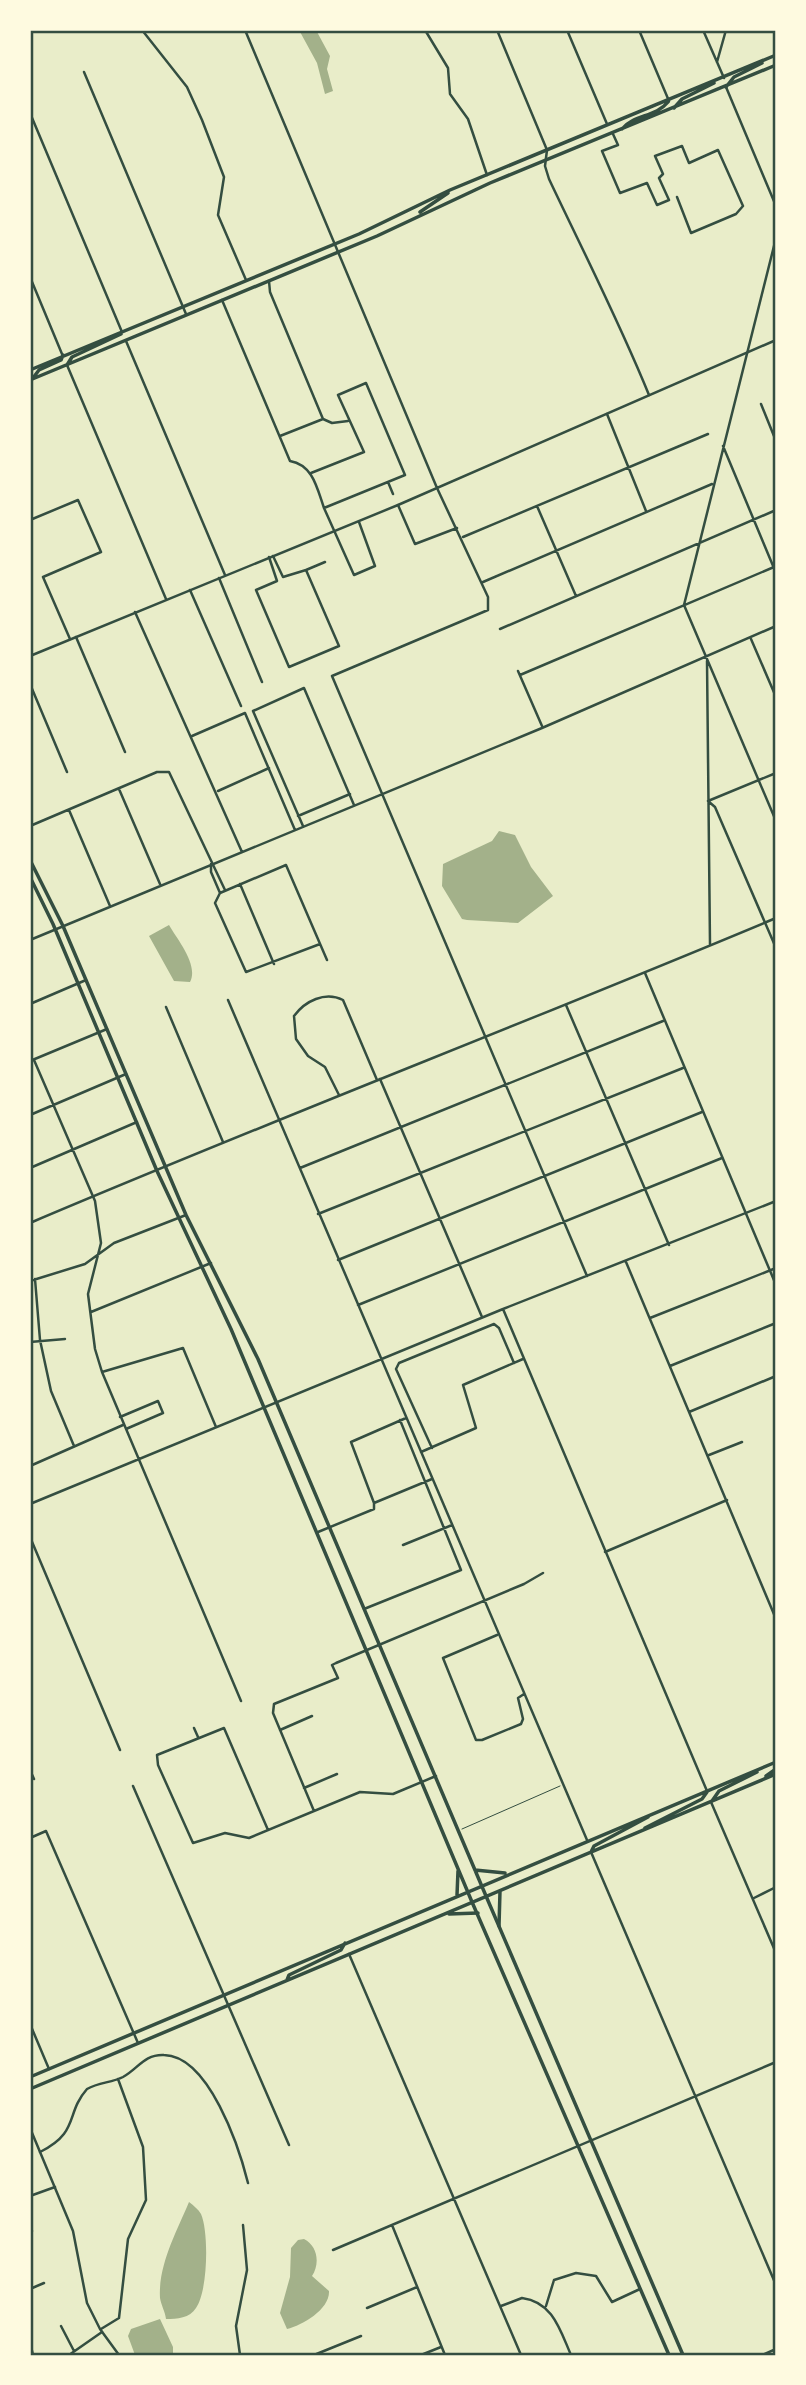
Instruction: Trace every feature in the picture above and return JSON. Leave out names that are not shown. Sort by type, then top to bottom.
[{"type":"main road","points":[[30,370],[335,244],[450,190],[776,55]]},
{"type":"main road","points":[[726,87],[734,77],[760,66],[763,61]]},
{"type":"main road","points":[[31,379],[339,253],[416,216],[776,65]]},
{"type":"main road","points":[[673,110],[682,99],[710,87],[715,82]]},
{"type":"main road","points":[[621,131],[627,123],[662,109],[669,101]]},
{"type":"main road","points":[[416,216],[450,190]]},
{"type":"main road","points":[[67,365],[72,357],[116,338],[122,332]]},
{"type":"main road","points":[[31,379],[39,370],[61,360],[63,355]]},
{"type":"main road","points":[[30,860],[63,926],[186,1215],[251,1345],[276,1402],[682,2355]]},
{"type":"main road","points":[[30,877],[79,983],[157,1171],[265,1407],[467,1891],[669,2355]]},
{"type":"main road","points":[[240,1350],[251,1345]]},
{"type":"main road","points":[[282,1448],[294,1444]]},
{"type":"main road","points":[[285,1456],[297,1451]]},
{"type":"main road","points":[[315,1524],[326,1519]]},
{"type":"main road","points":[[30,2077],[510,1872],[776,1762]]},
{"type":"main road","points":[[711,1801],[719,1791],[765,1767]]},
{"type":"main road","points":[[30,2089],[758,1782],[776,1772]]},
{"type":"main road","points":[[641,1831],[667,1814],[702,1799],[707,1791]]},
{"type":"main road","points":[[591,1852],[594,1846],[638,1825],[652,1814]]},
{"type":"main road","points":[[457,1896],[458,1869]]},
{"type":"main road","points":[[475,1870],[483,1873],[510,1872]]},
{"type":"main road","points":[[499,1926],[500,1891]]},
{"type":"main road","points":[[444,1915],[478,1913]]},
{"type":"main road","points":[[287,1980],[289,1975],[341,1950],[345,1943]]},
{"type":"street","points":[[142,30],[187,87],[202,120],[224,177],[218,215],[246,280]]},
{"type":"street","points":[[245,30],[437,488],[488,597],[488,610],[332,676],[587,1276]]},
{"type":"street","points":[[425,30],[448,68],[450,94],[468,119],[487,175]]},
{"type":"street","points":[[497,30],[547,150],[545,161],[549,179],[586,259],[601,283],[649,395]]},
{"type":"street","points":[[567,30],[607,125]]},
{"type":"street","points":[[639,30],[669,101]]},
{"type":"street","points":[[703,30],[724,78]]},
{"type":"street","points":[[717,62],[726,30]]},
{"type":"street","points":[[84,72],[187,314]]},
{"type":"street","points":[[726,87],[776,206]]},
{"type":"street","points":[[30,113],[122,332]]},
{"type":"street","points":[[613,134],[618,145],[602,151],[620,193],[648,183],[657,205],[669,200],[659,178],[663,174],[655,156],[682,146],[689,163],[718,150],[743,206],[736,214],[691,233],[677,197]]},
{"type":"street","points":[[776,238],[712,484],[684,605],[776,821]]},
{"type":"street","points":[[30,277],[63,355]]},
{"type":"street","points":[[269,281],[271,294],[323,419],[332,424],[349,420]]},
{"type":"street","points":[[222,300],[290,461],[302,463],[311,473],[354,575],[375,566],[376,562],[358,521]]},
{"type":"street","points":[[30,656],[398,505],[776,340]]},
{"type":"street","points":[[126,341],[225,575]]},
{"type":"street","points":[[67,365],[166,599]]},
{"type":"street","points":[[311,473],[364,452],[338,395],[366,383],[405,475],[324,508]]},
{"type":"street","points":[[761,404],[776,441]]},
{"type":"street","points":[[607,414],[647,512]]},
{"type":"street","points":[[280,436],[323,419]]},
{"type":"street","points":[[461,538],[708,433]]},
{"type":"street","points":[[723,446],[776,573]]},
{"type":"street","points":[[388,482],[393,495]]},
{"type":"street","points":[[482,582],[712,484]]},
{"type":"street","points":[[30,520],[78,500],[101,552],[43,577],[70,639]]},
{"type":"street","points":[[398,505],[415,544],[457,528]]},
{"type":"street","points":[[537,506],[576,597]]},
{"type":"street","points":[[500,629],[776,510]]},
{"type":"street","points":[[271,557],[283,578],[325,562]]},
{"type":"street","points":[[271,557],[276,581],[256,590],[289,667],[339,646],[306,570]]},
{"type":"street","points":[[542,728],[519,673],[774,567]]},
{"type":"street","points":[[219,578],[262,682]]},
{"type":"street","points":[[190,590],[241,706]]},
{"type":"street","points":[[135,612],[242,852]]},
{"type":"street","points":[[30,940],[542,728],[776,626]]},
{"type":"street","points":[[76,636],[125,752]]},
{"type":"street","points":[[751,638],[776,697]]},
{"type":"street","points":[[706,657],[710,946]]},
{"type":"street","points":[[30,684],[67,772]]},
{"type":"street","points":[[303,826],[253,710],[304,688],[354,805]]},
{"type":"street","points":[[192,736],[245,713],[295,830]]},
{"type":"street","points":[[217,791],[269,768]]},
{"type":"street","points":[[30,826],[157,772],[169,772],[225,890]]},
{"type":"street","points":[[708,801],[776,773]]},
{"type":"street","points":[[120,789],[160,884]]},
{"type":"street","points":[[298,816],[350,794]]},
{"type":"street","points":[[708,801],[715,807],[776,948]]},
{"type":"street","points":[[69,810],[110,905]]},
{"type":"street","points":[[211,864],[220,893]]},
{"type":"street","points":[[320,944],[274,964],[246,972],[215,903],[220,893],[225,890],[286,865],[327,960]]},
{"type":"street","points":[[240,884],[274,964]]},
{"type":"street","points":[[30,1223],[278,1119],[401,1072],[776,918]]},
{"type":"street","points":[[645,973],[776,1284]]},
{"type":"street","points":[[30,1004],[86,980]]},
{"type":"street","points":[[339,1095],[325,1067],[308,1056],[296,1038],[294,1016],[301,1006],[323,996],[335,996],[343,1000],[401,1126],[482,1317]]},
{"type":"street","points":[[228,1000],[586,1840]]},
{"type":"street","points":[[566,1005],[669,1245]]},
{"type":"street","points":[[166,1007],[223,1143]]},
{"type":"street","points":[[299,1168],[663,1021]]},
{"type":"street","points":[[107,1029],[32,1061],[92,1196],[101,1243],[90,1282],[90,1312],[102,1372],[241,1701]]},
{"type":"street","points":[[318,1214],[683,1068]]},
{"type":"street","points":[[30,1115],[126,1074]]},
{"type":"street","points":[[338,1260],[702,1112]]},
{"type":"street","points":[[30,1168],[137,1122]]},
{"type":"street","points":[[357,1306],[722,1158]]},
{"type":"street","points":[[30,1504],[482,1317],[776,1201]]},
{"type":"street","points":[[30,1281],[85,1264],[114,1243],[186,1215]]},
{"type":"street","points":[[626,1262],[776,1619]]},
{"type":"street","points":[[90,1312],[211,1264]]},
{"type":"street","points":[[650,1318],[776,1268]]},
{"type":"street","points":[[35,1279],[40,1340],[51,1391],[74,1446]]},
{"type":"street","points":[[503,1309],[707,1791]]},
{"type":"street","points":[[670,1366],[776,1323]]},
{"type":"street","points":[[432,1448],[396,1369],[399,1363],[494,1324],[499,1328],[514,1363]]},
{"type":"street","points":[[30,1342],[65,1339]]},
{"type":"street","points":[[102,1372],[183,1348],[216,1427]]},
{"type":"street","points":[[421,1452],[476,1427],[463,1385],[523,1359]]},
{"type":"street","points":[[689,1412],[776,1376]]},
{"type":"street","points":[[30,1466],[74,1446],[163,1413],[159,1401],[120,1417]]},
{"type":"street","points":[[318,1532],[374,1509],[350,1444],[355,1438],[406,1418]]},
{"type":"street","points":[[364,1609],[461,1570],[400,1420]]},
{"type":"street","points":[[708,1455],[742,1442]]},
{"type":"street","points":[[374,1503],[432,1479]]},
{"type":"street","points":[[605,1552],[726,1500]]},
{"type":"street","points":[[403,1545],[452,1525]]},
{"type":"street","points":[[30,1537],[120,1750]]},
{"type":"street","points":[[314,1811],[273,1713],[274,1704],[338,1678],[332,1665],[543,1573]]},
{"type":"street","points":[[498,1634],[443,1658],[476,1740],[521,1724],[523,1719],[518,1698],[524,1694]]},
{"type":"street","points":[[280,1730],[312,1716]]},
{"type":"street","points":[[194,1728],[198,1737]]},
{"type":"street","points":[[268,1830],[227,1731],[218,1728],[160,1753],[156,1760],[190,1840],[197,1843],[225,1833],[249,1838],[314,1811],[360,1791],[393,1794],[436,1776]]},
{"type":"street","points":[[30,1770],[34,1779]]},
{"type":"street","points":[[304,1788],[337,1774]]},
{"type":"street","points":[[133,1786],[289,2145]]},
{"type":"street","points":[[711,1801],[776,1953]]},
{"type":"street","points":[[30,1838],[46,1831],[138,2043]]},
{"type":"street","points":[[591,1852],[776,2285]]},
{"type":"street","points":[[753,1898],[776,1887]]},
{"type":"street","points":[[349,1955],[521,2355]]},
{"type":"street","points":[[30,2024],[49,2069]]},
{"type":"street","points":[[40,2152],[62,2138],[71,2128],[87,2089],[118,2079],[146,2058],[156,2055],[172,2056],[187,2062],[233,2133],[248,2183]]},
{"type":"street","points":[[333,2250],[776,2062]]},
{"type":"street","points":[[69,2355],[120,2318],[128,2239],[146,2200],[144,2147],[118,2079]]},
{"type":"street","points":[[30,2128],[73,2231],[84,2293],[101,2331],[119,2355]]},
{"type":"street","points":[[30,2196],[55,2187]]},
{"type":"street","points":[[240,2355],[236,2326],[247,2270],[243,2225]]},
{"type":"street","points":[[392,2225],[445,2355]]},
{"type":"street","points":[[546,2306],[554,2280],[576,2273],[596,2276],[612,2302],[640,2289]]},
{"type":"street","points":[[30,2289],[44,2283]]},
{"type":"street","points":[[367,2308],[416,2287]]},
{"type":"street","points":[[501,2306],[522,2298],[546,2306],[555,2319],[571,2355]]},
{"type":"street","points":[[61,2326],[74,2351]]},
{"type":"street","points":[[314,2355],[361,2336]]},
{"type":"street","points":[[30,2342],[33,2355]]},
{"type":"street","points":[[421,2355],[441,2347]]},
{"type":"street","points":[[762,2355],[776,2349]]},
{"type":"lane","points":[[459,1830],[562,1786]]},
{"type":"shaded area","points":[[299,30],[316,30],[330,56],[327,69],[333,91],[325,94],[317,63]]},
{"type":"shaded area","points":[[499,831],[515,835],[531,867],[553,896],[518,923],[462,919],[442,886],[443,864],[492,841]]},
{"type":"shaded area","points":[[169,925],[192,968],[190,982],[174,981],[149,936]]},
{"type":"shaded area","points":[[189,2202],[200,2212],[204,2223],[206,2261],[203,2289],[196,2308],[190,2314],[166,2319],[160,2298],[162,2273],[169,2248]]},
{"type":"shaded area","points":[[304,2239],[315,2251],[316,2266],[312,2276],[329,2291],[328,2298],[314,2315],[287,2329],[280,2313],[290,2277],[291,2248],[298,2240]]},
{"type":"shaded area","points":[[160,2319],[173,2347],[173,2355],[135,2355],[128,2336],[131,2329]]}]
